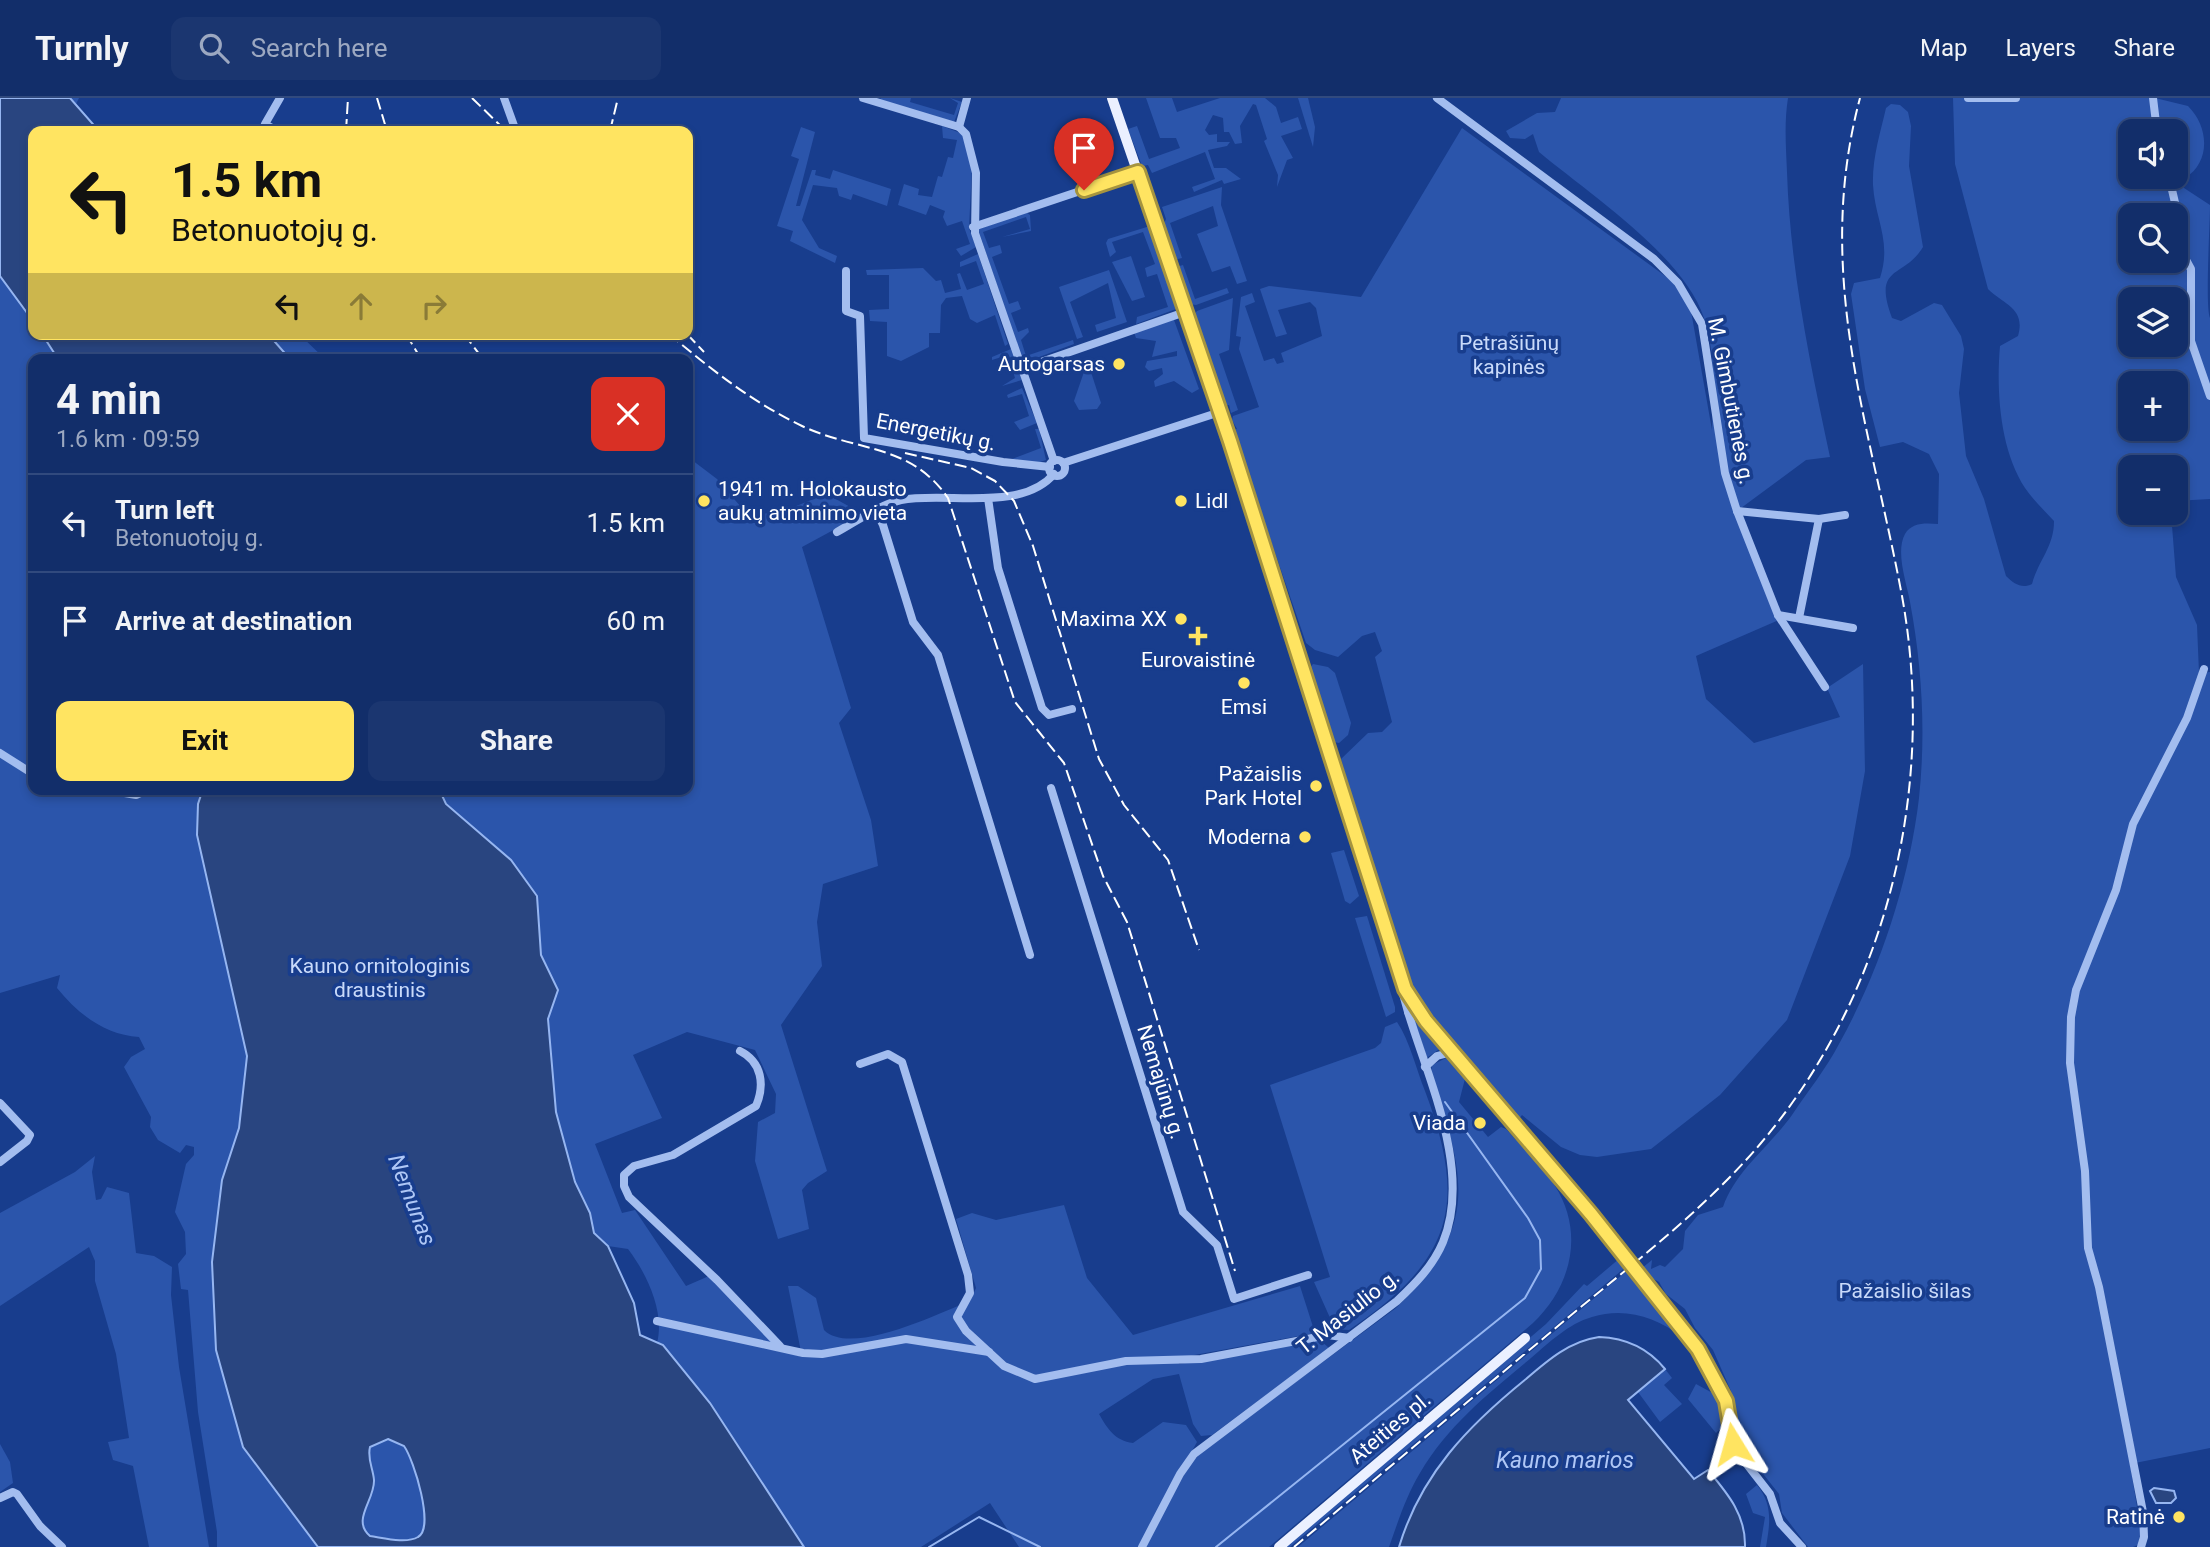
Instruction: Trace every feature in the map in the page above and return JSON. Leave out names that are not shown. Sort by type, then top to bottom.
[{"type":"main road","name":"T. Masiulio g.","points":[[1112,98],[1220,412],[1400,980],[1412,1010],[1452,1052],[1612,1241]]},
{"type":"main road","name":"Ateities pl.","points":[[1279,1547],[1525,1338]]},
{"type":"street","points":[[268,126],[265,124],[280,98]]},
{"type":"street","points":[[504,98],[514,126]]},
{"type":"street","points":[[863,98],[959,127],[967,134],[976,173],[973,227],[1055,466]]},
{"type":"street","name":"M. Gimbutienės g.","points":[[1437,98],[1626,237],[1678,283],[1696,309],[1703,328],[1724,473],[1779,615],[1825,687]]},
{"type":"street","points":[[1968,98],[2016,98]]},
{"type":"street","points":[[2153,98],[2156,119]]},
{"type":"street","points":[[959,127],[964,99]]},
{"type":"street","points":[[973,227],[1138,172]]},
{"type":"street","points":[[2172,189],[2176,207],[2178,245],[2191,270],[2193,284],[2191,341],[2210,396]]},
{"type":"street","name":"Energetikų g.","points":[[846,271],[846,311],[860,316],[864,438],[1003,462],[1055,466]]},
{"type":"street","points":[[1021,369],[1185,312]]},
{"type":"street","points":[[837,532],[876,511],[904,500],[988,498],[1037,488],[1055,466],[1220,412]]},
{"type":"street","points":[[988,498],[998,568],[1042,708],[1049,715],[1072,709]]},
{"type":"street","points":[[876,511],[883,525],[913,622],[938,656],[1030,955]]},
{"type":"street","points":[[1737,511],[1819,519],[1845,515]]},
{"type":"street","points":[[1799,618],[1819,519]]},
{"type":"street","points":[[1779,615],[1853,628]]},
{"type":"street","points":[[2141,1547],[2144,1524],[2099,1287],[2088,1248],[2085,1171],[2070,1063],[2071,1017],[2076,990],[2116,890],[2133,824],[2187,718],[2204,669]]},
{"type":"street","points":[[0,753],[28,771]]},
{"type":"street","name":"Nemajūnų g.","points":[[1051,788],[1183,1212],[1217,1245],[1234,1299],[1308,1275]]},
{"type":"street","name":"T. Masiulio g.","points":[[1142,1547],[1180,1474],[1194,1454],[1397,1301],[1424,1274],[1448,1229],[1453,1195],[1451,1160],[1412,1010]]},
{"type":"street","points":[[740,1051],[748,1055],[761,1076],[762,1086],[755,1106],[673,1155],[635,1166],[624,1175],[624,1186],[629,1197],[718,1280],[780,1346]]},
{"type":"street","points":[[1425,1067],[1437,1056],[1452,1052]]},
{"type":"street","points":[[860,1064],[882,1054],[896,1056],[902,1062],[968,1275],[970,1293],[957,1317],[966,1331],[1015,1373],[1035,1379],[1126,1361],[1201,1359],[1328,1335],[1349,1338]]},
{"type":"street","points":[[0,1103],[30,1135],[27,1141],[0,1162]]},
{"type":"street","name":"T. Masiulio g.","points":[[1612,1241],[1706,1362],[1730,1412],[1735,1450],[1770,1494],[1780,1523],[1802,1547]]},
{"type":"street","points":[[657,1321],[803,1353],[822,1354],[915,1339],[989,1352]]},
{"type":"street","points":[[0,1498],[13,1492],[62,1547]]},
{"type":"green space","points":[[0,98],[79,98],[76,104],[95,126],[28,126],[28,340],[305,340],[320,354],[28,354],[28,795],[693,795],[693,461],[717,479],[747,514],[779,513],[821,496],[823,492],[863,514],[802,547],[851,708],[839,723],[871,820],[878,866],[823,884],[817,922],[822,966],[781,1025],[827,1171],[802,1190],[809,1229],[778,1239],[755,1161],[758,1122],[775,1113],[776,1094],[755,1050],[687,1032],[633,1055],[662,1118],[595,1144],[622,1213],[635,1210],[686,1286],[709,1276],[780,1350],[802,1357],[788,1286],[798,1286],[816,1298],[824,1330],[837,1337],[854,1339],[896,1330],[970,1301],[976,1288],[956,1219],[972,1213],[996,1220],[1064,1205],[1087,1278],[1133,1335],[1300,1286],[1315,1333],[1178,1358],[1179,1364],[1320,1340],[1329,1348],[1212,1435],[1201,1436],[1193,1424],[1179,1374],[1153,1379],[1099,1414],[1112,1433],[1127,1442],[1133,1443],[1163,1422],[1186,1425],[1197,1442],[1138,1547],[1019,1547],[990,1503],[921,1547],[804,1547],[710,1403],[663,1345],[657,1343],[659,1319],[653,1294],[635,1259],[628,1249],[608,1246],[594,1233],[590,1213],[575,1182],[556,1112],[554,1088],[552,1547],[217,1547],[198,1412],[188,1290],[181,1289],[178,1264],[186,1254],[185,1232],[175,1212],[186,1164],[194,1155],[194,1147],[186,1145],[180,1153],[158,1140],[150,1127],[151,1117],[124,1067],[131,1057],[145,1049],[139,1037],[115,1032],[83,1014],[57,988],[60,975],[0,993]]},
{"type":"green space","points":[[911,98],[910,102],[954,115],[958,103],[950,98],[962,102],[954,122],[879,100]]},
{"type":"green space","points":[[1146,98],[1172,98],[1177,112],[1220,98],[1265,98],[1276,107],[1281,123],[1298,117],[1302,129],[1281,136],[1293,158],[1287,160],[1277,187],[1278,175],[1264,141],[1267,139],[1256,105],[1253,104],[1240,126],[1242,143],[1235,144],[1229,132],[1224,132],[1223,118],[1213,115],[1205,130],[1209,135],[1217,134],[1217,142],[1230,142],[1227,146],[1208,150],[1214,168],[1226,168],[1241,179],[1224,184],[1222,180],[1194,192],[1192,187],[1215,179],[1205,152],[1152,173],[1148,165],[1142,166],[1128,129],[1137,126],[1149,159],[1180,148],[1176,138],[1160,138]]},
{"type":"green space","points":[[1298,98],[1308,98],[1315,127],[1313,147]]},
{"type":"green space","name":"Petrašiūnų kapinės","points":[[1561,98],[1788,98],[1786,144],[1792,244],[1808,351],[1830,457],[1806,460],[1737,511],[1781,619],[1696,656],[1706,699],[1754,743],[1840,717],[1827,688],[1863,664],[1865,771],[1850,856],[1787,1020],[1720,1095],[1651,1149],[1597,1157],[1580,1155],[1561,1147],[1522,1115],[1518,1120],[1416,999],[1406,981],[1341,759],[1368,733],[1382,732],[1392,722],[1375,657],[1382,651],[1375,632],[1362,636],[1338,657],[1315,650],[1306,643],[1233,430],[1237,429],[1232,420],[1233,416],[1259,407],[1239,349],[1241,337],[1236,336],[1241,297],[1252,293],[1255,302],[1245,306],[1264,361],[1274,358],[1277,364],[1284,362],[1281,353],[1322,336],[1316,308],[1310,302],[1278,310],[1287,334],[1276,337],[1260,289],[1269,286],[1361,297],[1462,128],[1672,281],[1691,311],[1712,430],[1713,373],[1710,345],[1704,318],[1693,295],[1656,249],[1539,152],[1533,134],[1525,139],[1510,138],[1506,131],[1537,113],[1555,112]]},
{"type":"green space","name":"Pažaislio šilas","points":[[1953,98],[2155,98],[2188,106],[2200,124],[2204,145],[2199,164],[2193,172],[2188,176],[2188,119],[2118,119],[2118,189],[2186,189],[2210,205],[2210,499],[2188,500],[2188,455],[2118,455],[2118,525],[2172,525],[2176,577],[2197,625],[2199,673],[2210,672],[2210,1448],[2130,1464],[2141,1531],[2138,1545],[2133,1547],[1808,1547],[1782,1513],[1779,1494],[1745,1451],[1731,1391],[1713,1350],[1695,1328],[1685,1309],[1666,1294],[1659,1282],[1643,1273],[1642,1268],[1652,1260],[1651,1269],[1660,1265],[1665,1267],[1683,1249],[1685,1231],[1698,1215],[1723,1207],[1736,1182],[1792,1115],[1823,1071],[1854,1016],[1880,956],[1908,861],[1919,798],[1922,700],[1901,550],[1905,534],[1911,527],[1938,524],[1939,474],[1929,454],[1903,442],[1880,447],[1865,389],[1851,294],[1854,283],[1880,278],[1883,265],[1884,242],[1874,198],[1873,175],[1886,108],[1891,104],[1900,105],[1908,112],[1911,126],[1909,166],[1923,247],[1888,280],[1887,301],[1892,318],[1901,321],[1934,303],[1942,305],[1961,336],[1964,349],[1959,393],[1966,456],[1984,499],[2006,576],[2018,585],[2025,586],[2032,584],[2049,546],[2054,521],[2028,493],[2010,456],[2000,401],[2000,346],[2018,336],[2019,319],[2012,308],[1988,289],[1955,164]]},
{"type":"green space","points":[[942,126],[963,134],[972,168],[969,228],[976,247],[961,256],[956,249],[970,244],[962,221],[947,226],[943,217],[945,211],[930,205],[926,215],[898,205],[904,184],[919,189],[918,195],[932,197],[938,176],[942,177],[948,157],[953,158],[957,140],[943,138]]},
{"type":"green space","points":[[801,127],[815,132],[796,206],[800,206],[812,170],[816,170],[815,175],[830,179],[833,170],[891,189],[887,206],[853,194],[851,200],[839,196],[837,188],[813,185],[802,220],[819,248],[837,256],[835,263],[790,241],[793,231],[777,226],[799,159],[791,156]]},
{"type":"green space","points":[[1222,187],[1221,205],[1247,281],[1237,284],[1230,266],[1212,272],[1197,234],[1218,226],[1213,206],[1170,223],[1182,258],[1174,260],[1163,226],[1166,219],[1162,207]]},
{"type":"green space","points":[[1026,212],[1030,215],[1031,231],[1002,237],[1030,229],[1026,217],[983,232],[989,248],[1000,245],[1002,253],[992,257],[1009,304],[1018,301],[1021,309],[1011,313],[1018,332],[1028,328],[1029,332],[1021,340],[1026,356],[1073,340],[1074,344],[1023,363],[978,229]]},
{"type":"green space","points":[[1150,226],[1176,309],[1136,324],[1137,317],[1168,307],[1157,274],[1147,277],[1145,268],[1155,264],[1143,232],[1112,242],[1116,252],[1110,257],[1106,243],[1108,239]]},
{"type":"green space","points":[[978,254],[1008,344],[1005,346],[995,315],[977,323],[970,319],[962,296],[946,298],[941,305],[940,333],[929,333],[929,347],[901,361],[887,356],[887,322],[870,321],[869,310],[889,309],[889,275],[867,275],[866,270],[923,268],[936,281],[941,280],[945,293],[961,289],[957,274],[960,273],[967,290],[984,284],[976,261],[960,267],[960,262]]},
{"type":"green space","points":[[1131,256],[1145,297],[1132,301],[1112,262]]},
{"type":"green space","points":[[1183,265],[1195,299],[1227,288],[1229,293],[1196,305],[1189,304],[1176,267]]},
{"type":"green space","points":[[1109,270],[1127,322],[1097,332],[1095,325],[1116,318],[1108,283],[1070,302],[1083,337],[1077,339],[1059,287]]},
{"type":"green space","points":[[1233,298],[1229,350],[1219,354],[1238,410],[1231,413],[1229,405],[1223,406],[1193,316],[1197,311]]},
{"type":"green space","points":[[1174,320],[1199,389],[1192,393],[1174,381],[1155,387],[1154,381],[1163,374],[1162,368],[1149,371],[1145,367],[1147,361],[1177,356],[1177,351],[1152,357],[1156,341],[1136,338],[1134,332]]},
{"type":"green space","points":[[1011,349],[1022,380],[1002,386],[1015,378],[1008,355],[992,360],[992,357]]},
{"type":"green space","points":[[1086,366],[1089,366],[1101,403],[1097,409],[1079,410],[1074,401]]},
{"type":"green space","points":[[1022,388],[1037,423],[1020,430],[1014,422],[1029,416],[1022,394],[1008,398],[1007,395]]},
{"type":"green space","points":[[1035,429],[1039,429],[1046,460],[1037,463],[1012,459],[1041,448]]},
{"type":"green space","points":[[1313,664],[1328,667],[1335,673],[1351,723],[1348,735],[1339,743],[1334,742],[1310,668]]},
{"type":"green space","points":[[1344,850],[1359,896],[1350,904],[1345,901],[1331,853]]},
{"type":"green space","points":[[1367,916],[1395,1007],[1395,1012],[1386,1017],[1355,918]]},
{"type":"green space","points":[[1413,1016],[1441,1048],[1427,1058]]},
{"type":"green space","points":[[1397,1022],[1409,1046],[1439,1132],[1446,1168],[1447,1199],[1442,1228],[1429,1255],[1410,1280],[1383,1305],[1349,1330],[1335,1329],[1314,1282],[1330,1277],[1270,1085],[1375,1048],[1381,1043],[1385,1027]]},
{"type":"green space","points":[[1446,1058],[1453,1059],[1466,1075],[1459,1102],[1488,1137],[1501,1127],[1506,1129],[1544,1171],[1564,1204],[1570,1222],[1571,1241],[1565,1276],[1557,1293],[1533,1323],[1269,1547],[1146,1547],[1180,1481],[1191,1463],[1205,1449],[1396,1308],[1424,1278],[1442,1251],[1454,1224],[1458,1198],[1452,1141],[1431,1072],[1432,1065]]},
{"type":"green space","points":[[95,1156],[92,1172],[96,1200],[101,1199],[107,1187],[129,1193],[136,1253],[154,1256],[172,1267],[171,1295],[179,1367],[209,1547],[149,1547],[133,1466],[113,1460],[108,1442],[129,1438],[116,1354],[95,1281],[95,1261],[89,1247],[0,1306],[0,1213],[75,1172]]},
{"type":"green space","points":[[1620,1258],[1627,1266],[1290,1547],[1285,1547],[1546,1324],[1584,1284],[1587,1286]]},
{"type":"green space","points":[[1629,1269],[1682,1337],[1651,1319],[1628,1314],[1604,1314],[1575,1324],[1485,1397],[1443,1440],[1415,1482],[1389,1547],[1298,1547]]},
{"type":"green space","points":[[1665,1369],[1672,1378],[1664,1385],[1682,1404],[1660,1422],[1638,1392]]},
{"type":"green space","points":[[1696,1384],[1718,1396],[1728,1422],[1716,1433],[1688,1399]]},
{"type":"green space","points":[[0,1444],[10,1462],[13,1483],[0,1492]]},
{"type":"green space","points":[[1757,1485],[1768,1507],[1766,1547],[1760,1547],[1765,1517],[1753,1513],[1746,1494]]},
{"type":"water","points":[[0,98],[70,98],[95,126],[28,126],[28,314],[0,276]]},
{"type":"water","points":[[46,340],[273,340],[286,354],[55,354]]},
{"type":"water","name":"Kauno ornitologinis draustinis","points":[[201,795],[442,795],[446,804],[511,860],[537,896],[541,955],[558,990],[548,1019],[556,1112],[575,1182],[590,1213],[594,1233],[608,1246],[634,1303],[640,1335],[663,1345],[710,1403],[804,1547],[318,1547],[243,1447],[216,1350],[212,1262],[222,1180],[239,1128],[247,1056],[197,835]],"holes":[[[388,1439],[404,1446],[424,1508],[423,1531],[418,1537],[407,1540],[370,1536],[363,1523],[374,1480],[370,1447]]]},
{"type":"water","name":"Kauno marios","points":[[1599,1337],[1618,1339],[1636,1346],[1651,1355],[1665,1369],[1628,1400],[1694,1479],[1708,1470],[1739,1515],[1745,1535],[1745,1547],[1399,1547],[1420,1497],[1449,1453],[1466,1434],[1551,1358],[1578,1343]]},
{"type":"water","points":[[2154,1488],[2174,1491],[2176,1498],[2171,1503],[2156,1503],[2150,1491]]},
{"type":"waterway","points":[[1216,1547],[1525,1298],[1541,1269],[1540,1240],[1528,1218],[1445,1102]]},
{"type":"waterway","points":[[929,1547],[979,1517],[1040,1547]]},
{"type":"railway","points":[[346,126],[348,98]]},
{"type":"railway","points":[[377,98],[385,126]]},
{"type":"railway","points":[[472,98],[501,126]]},
{"type":"railway","points":[[611,126],[618,98]]},
{"type":"railway","points":[[1294,1547],[1669,1234],[1740,1167],[1805,1085],[1841,1022],[1870,955],[1892,886],[1906,814],[1912,742],[1911,669],[1902,596],[1862,410],[1844,288],[1842,226],[1847,163],[1860,98]]},
{"type":"railway","points":[[410,340],[418,354]]},
{"type":"railway","points":[[469,340],[479,354]]},
{"type":"railway","points":[[676,340],[717,373],[766,407],[823,434],[900,458],[933,480],[948,498],[1015,702],[1064,763],[1103,876],[1127,922],[1235,1271]]},
{"type":"railway","points":[[693,340],[704,352]]},
{"type":"railway","points":[[905,453],[971,468],[995,481],[1014,501],[1033,546],[1099,759],[1124,805],[1168,860],[1199,950]]},
{"type":"place","name":"Autogarsas","points":[[1119,364]]},
{"type":"place","name":"1941 m. Holokausto aukų atminimo vieta","points":[[704,501]]},
{"type":"place","name":"Lidl","points":[[1181,501]]},
{"type":"place","name":"Maxima XX","points":[[1181,619]]},
{"type":"place","name":"Eurovaistinė","points":[[1198,636]]},
{"type":"place","name":"Emsi","points":[[1244,683]]},
{"type":"place","name":"Pažaislis Park Hotel","points":[[1316,786]]},
{"type":"place","name":"Moderna","points":[[1305,837]]},
{"type":"place","name":"Viada","points":[[1480,1123]]},
{"type":"place","name":"Ratinė","points":[[2179,1517]]},
{"type":"route","points":[[1084,190],[1138,172],[1230,441],[1400,980],[1426,1021],[1591,1214],[1684,1329],[1713,1374],[1726,1401],[1733,1444]]},
{"type":"water label","name":"Nemunas","points":[[412,1200]]}]
